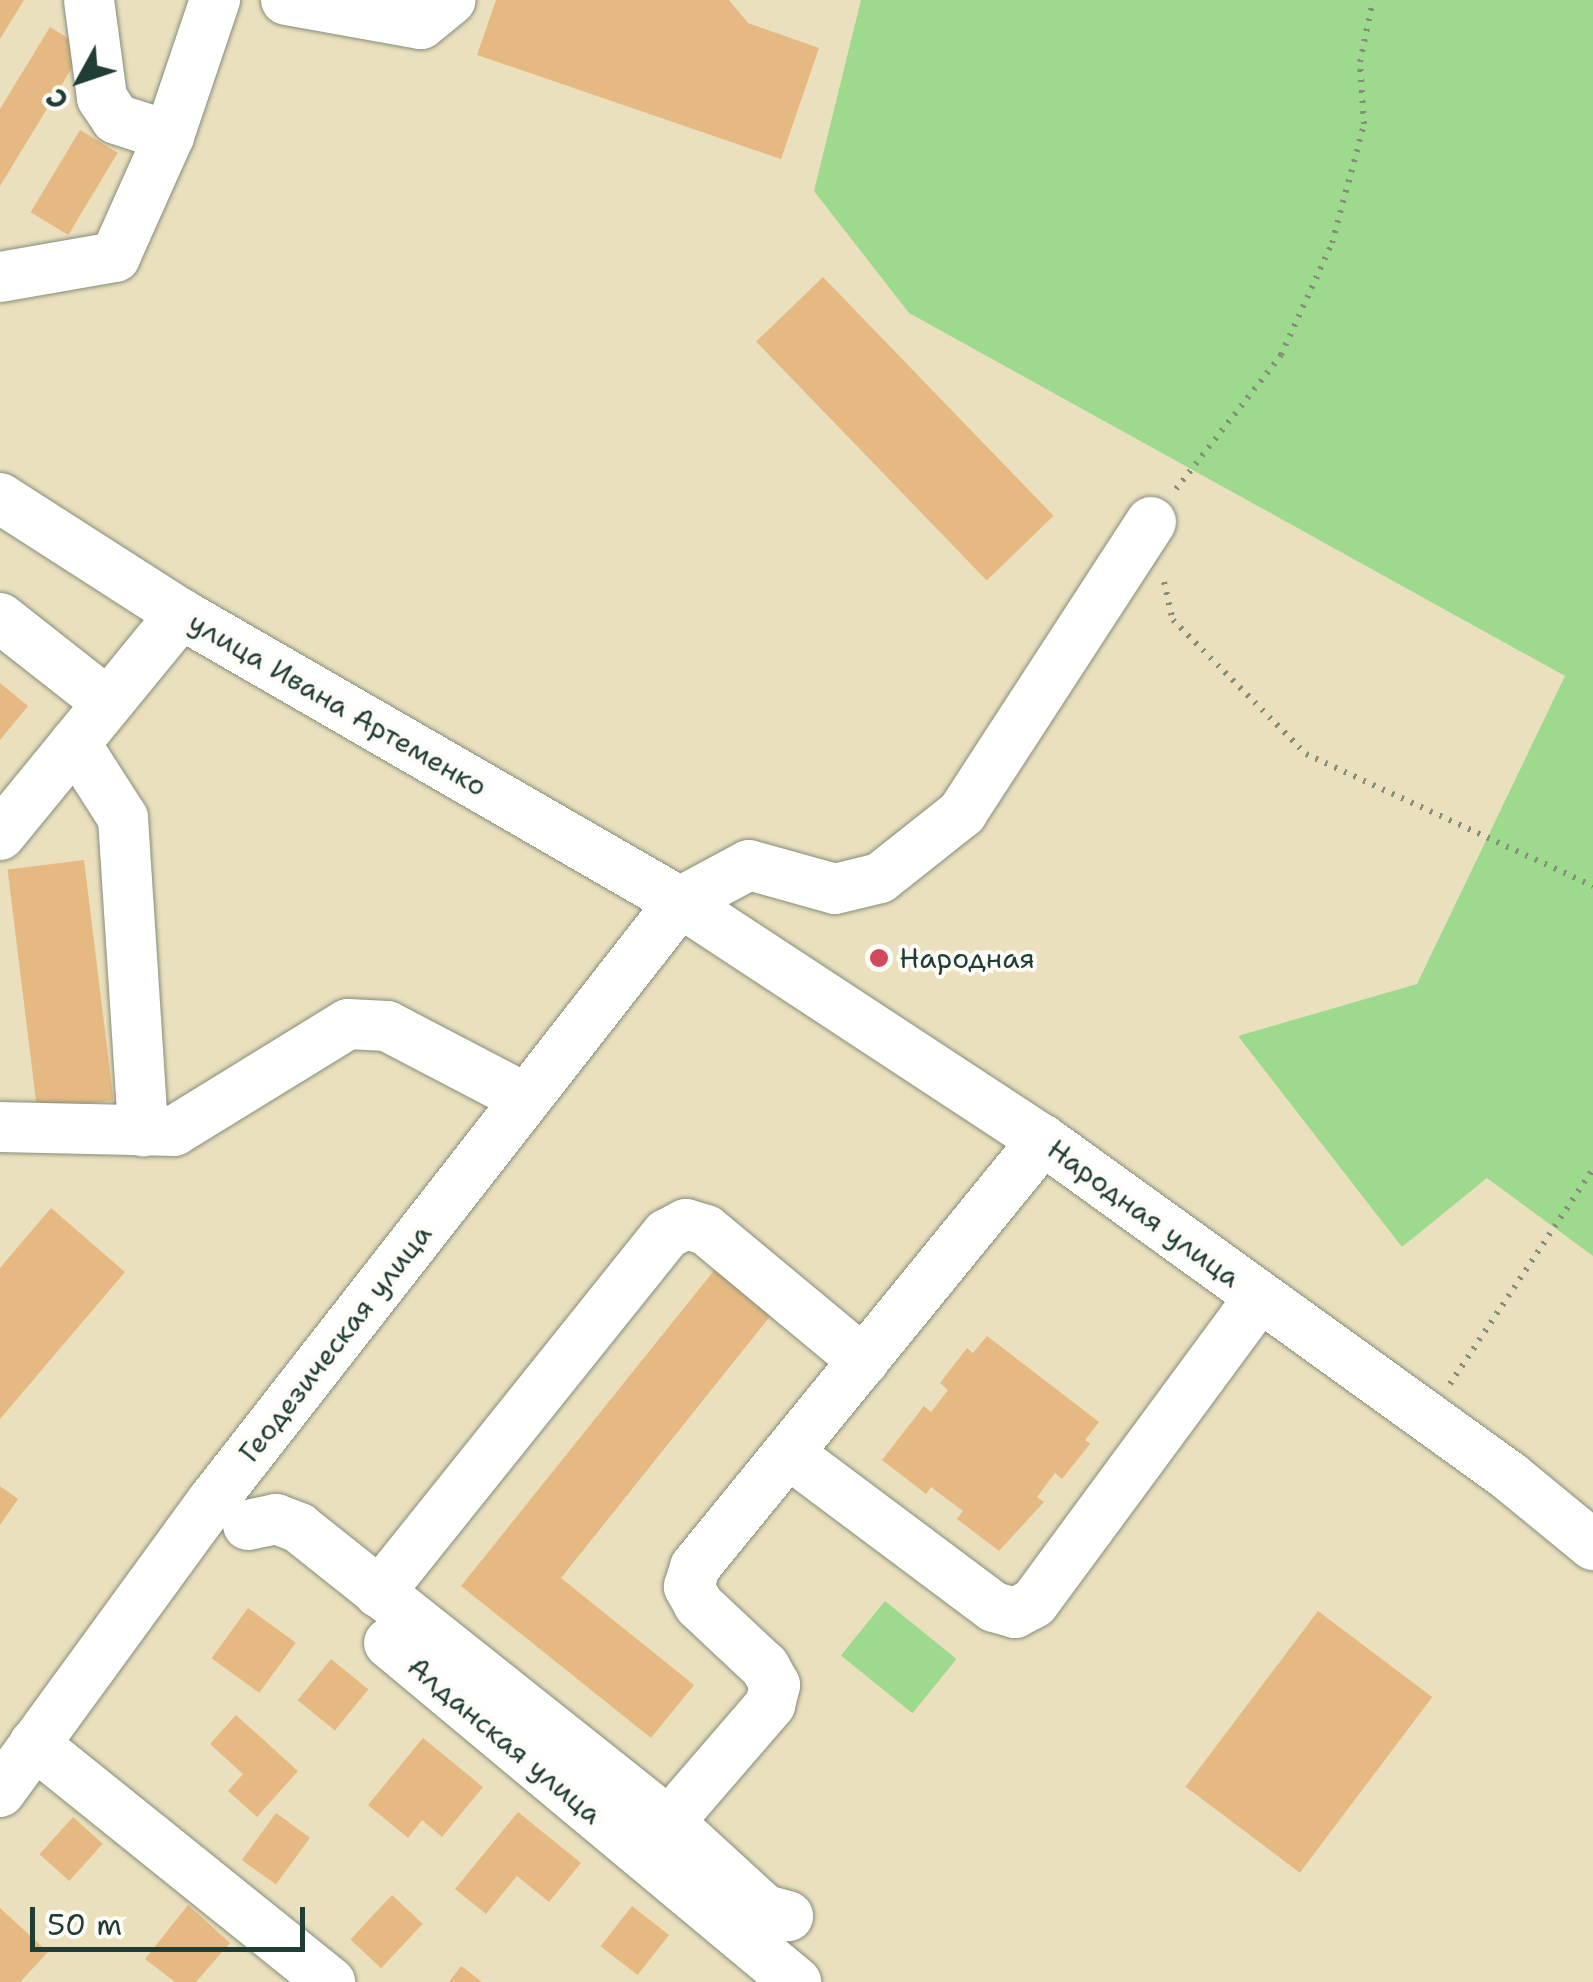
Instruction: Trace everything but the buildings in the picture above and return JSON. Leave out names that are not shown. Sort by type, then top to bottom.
[{"type":"street","points":[[89,0],[102,98],[116,118],[169,136]]},
{"type":"street","points":[[0,277],[115,257],[169,136],[215,0]]},
{"type":"street","points":[[286,0],[421,24],[452,0]]},
{"type":"street","name":"улица Ивана Артеменко","points":[[0,498],[180,614],[680,902]]},
{"type":"street","points":[[680,902],[749,865],[835,889],[880,878],[962,812],[1151,522]]},
{"type":"street","points":[[0,834],[180,614]]},
{"type":"street","points":[[0,618],[108,703]]},
{"type":"street","points":[[75,743],[123,818],[142,1130]]},
{"type":"street","name":"Геодезическая улица","points":[[0,1792],[34,1744],[230,1512],[525,1098],[680,902]]},
{"type":"street","name":"Народная улица","points":[[680,902],[1043,1140],[1428,1419],[1593,1545]]},
{"type":"street","points":[[0,1126],[174,1132],[348,1024],[387,1026],[525,1098]]},
{"type":"street","points":[[668,1822],[770,1705],[775,1685],[765,1667],[699,1605],[689,1587],[695,1567],[1043,1140]]},
{"type":"street","points":[[380,1593],[667,1234],[686,1224],[706,1230],[864,1361]]},
{"type":"street","points":[[788,1453],[994,1607],[1015,1613],[1034,1603],[1260,1298]]},
{"type":"street","points":[[230,1512],[276,1519],[299,1528],[668,1822],[765,1910],[788,1916]]},
{"type":"street","name":"Алданская улица","points":[[230,1512],[796,1982]]},
{"type":"street","points":[[34,1744],[330,1982]]},
{"type":"path","points":[[1373,0],[1360,62],[1364,124],[1332,243],[1281,355],[1151,522],[1173,620],[1306,754],[1593,886]]},
{"type":"path","points":[[1428,1419],[1593,1169]]},
{"type":"green space","points":[[861,0],[1593,0],[1593,1256],[1487,1178],[1402,1247],[1238,1036],[1417,984],[1565,676],[909,313],[814,191]]},
{"type":"green space","points":[[885,1601],[956,1659],[912,1713],[841,1655]]},
{"type":"place","name":"Народная","points":[[879,958]]}]
